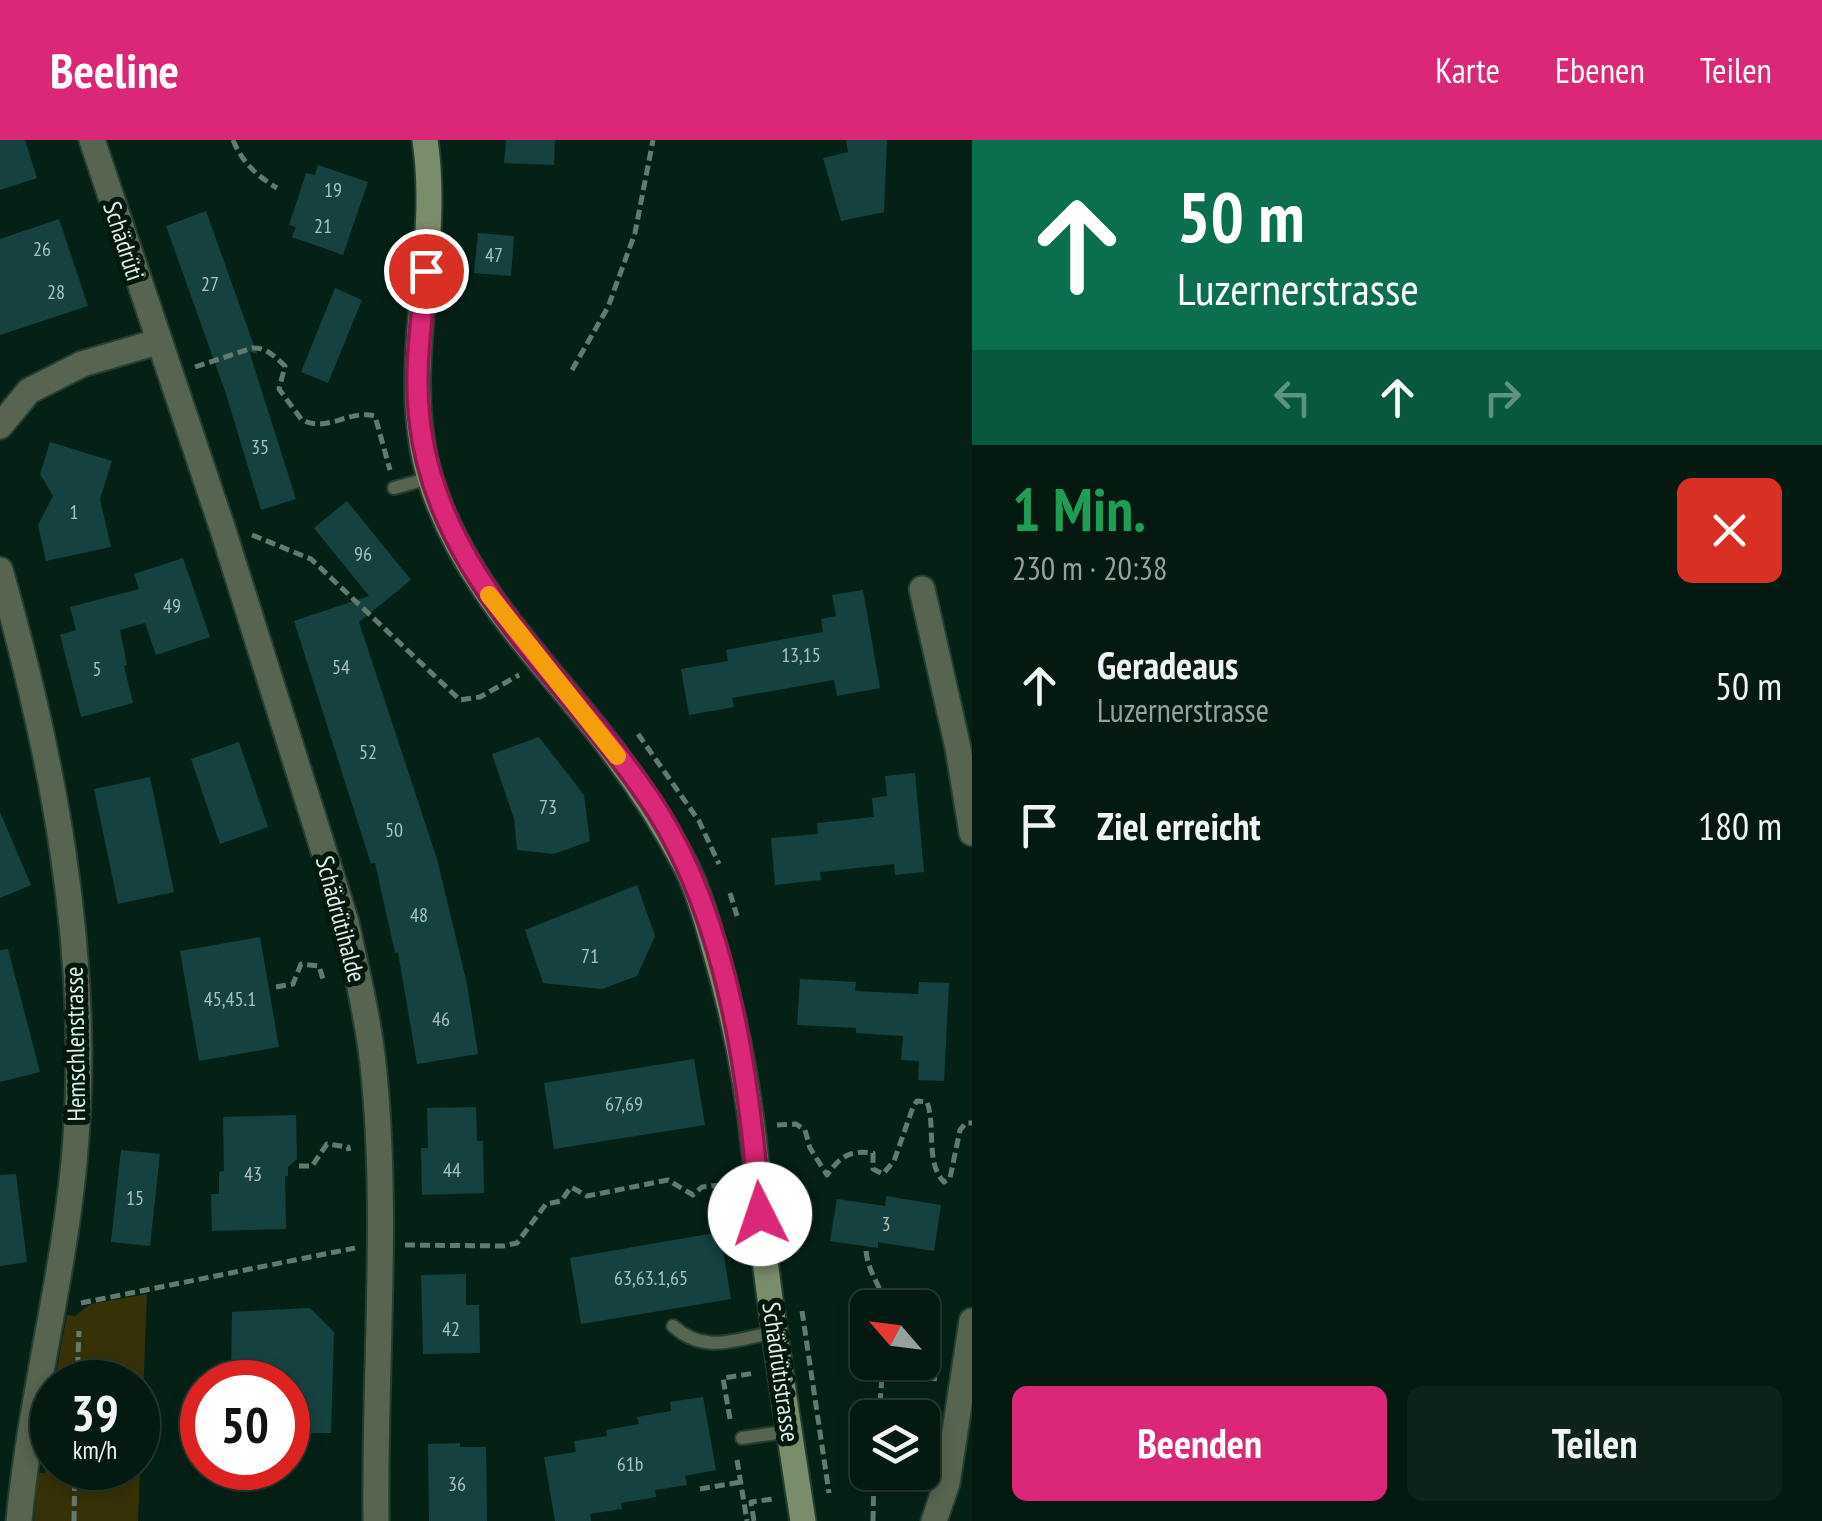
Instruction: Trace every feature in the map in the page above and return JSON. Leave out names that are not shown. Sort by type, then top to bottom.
[{"type":"main road","name":"Schädrütistrasse","points":[[425,140],[429,223],[417,374],[418,414],[430,478],[444,515],[483,587],[658,813],[689,873],[734,1016],[803,1521]]},
{"type":"street","name":"Schädrüti","points":[[92,140],[157,342]]},
{"type":"street","name":"Schädrütihalde","points":[[157,342],[227,543],[346,922],[357,972],[373,1062],[378,1141],[376,1521]]},
{"type":"street","points":[[0,426],[28,390],[82,364],[157,342]]},
{"type":"street","name":"Hemschlenstrasse","points":[[0,570],[33,687],[58,807],[72,920],[78,1042],[70,1203],[25,1457],[20,1521]]},
{"type":"street","points":[[922,589],[958,748],[972,833]]},
{"type":"street","points":[[934,1521],[947,1483],[972,1321]]},
{"type":"lane","points":[[394,488],[430,478]]},
{"type":"lane","points":[[674,1326],[684,1336],[701,1343],[775,1332]]},
{"type":"lane","points":[[742,1438],[790,1431]]},
{"type":"path","points":[[233,140],[246,164],[262,180],[278,188]]},
{"type":"path","points":[[572,370],[608,307],[635,233],[652,140]]},
{"type":"path","points":[[168,376],[261,347],[285,366],[280,389],[302,420],[322,425],[358,414],[375,416],[394,488]]},
{"type":"path","points":[[241,530],[310,559],[460,700],[480,697],[522,674]]},
{"type":"path","points":[[276,988],[294,984],[301,964],[319,966],[322,979]]},
{"type":"path","points":[[783,1124],[796,1124],[805,1130],[810,1148],[827,1175],[844,1154],[855,1150],[873,1153],[873,1169],[883,1174],[894,1161],[913,1108],[918,1101],[928,1102],[936,1166],[944,1182],[950,1178],[960,1130],[972,1122]]},
{"type":"path","points":[[299,1166],[312,1166],[327,1144],[348,1146],[350,1160]]},
{"type":"path","points":[[400,1245],[517,1243],[546,1204],[561,1202],[570,1187],[587,1196],[668,1180],[693,1195],[702,1187],[733,1184]]},
{"type":"path","points":[[80,1303],[362,1246]]},
{"type":"path","points":[[866,1251],[868,1267],[882,1290]]},
{"type":"path","points":[[79,1360],[80,1323]]},
{"type":"path","points":[[936,1380],[944,1381]]},
{"type":"path","points":[[700,1489],[741,1482]]},
{"type":"path","points":[[74,1521],[75,1490]]},
{"type":"path","points":[[874,1490],[874,1521]]},
{"type":"path","points":[[754,1521],[751,1502],[782,1498]]},
{"type":"shaded area","points":[[147,1294],[144,1360],[58,1360],[67,1315],[75,1316],[91,1304]]},
{"type":"shaded area","points":[[37,1490],[139,1490],[138,1521],[34,1521]]},
{"type":"building","points":[[0,140],[25,140],[37,178],[0,190]]},
{"type":"building","points":[[506,140],[555,140],[554,165],[504,163]]},
{"type":"building","points":[[846,140],[887,140],[884,212],[841,221],[823,158],[848,152]]},
{"type":"building","points":[[318,165],[368,182],[343,255],[292,237],[296,227],[289,225],[306,173],[315,175]]},
{"type":"building","points":[[206,211],[257,354],[249,351],[296,499],[261,510],[226,394],[166,226]]},
{"type":"building","points":[[59,219],[88,306],[0,335],[0,239]]},
{"type":"building","points":[[478,233],[514,236],[511,276],[474,273]]},
{"type":"building","points":[[335,288],[362,300],[328,383],[301,372]]},
{"type":"building","points":[[50,442],[112,461],[100,499],[111,547],[46,561],[38,525],[53,496],[40,474]]},
{"type":"building","points":[[347,501],[411,580],[359,622],[437,859],[467,984],[478,1054],[417,1064],[398,952],[395,953],[375,863],[371,864],[294,621],[369,596],[314,528]]},
{"type":"building","points":[[183,558],[210,637],[156,655],[145,623],[120,630],[133,703],[81,717],[60,635],[76,630],[70,607],[139,589],[134,574]]},
{"type":"building","points":[[863,590],[880,688],[837,696],[834,680],[732,698],[734,707],[689,715],[681,669],[728,661],[726,650],[823,632],[821,619],[836,616],[832,595]]},
{"type":"building","points":[[539,737],[584,795],[590,841],[554,854],[517,850],[514,819],[492,754]]},
{"type":"building","points":[[239,742],[268,827],[220,844],[191,759]]},
{"type":"building","points":[[915,773],[924,872],[895,875],[894,864],[820,872],[821,880],[775,885],[771,838],[818,834],[817,823],[874,817],[872,798],[887,796],[885,776]]},
{"type":"building","points":[[150,777],[174,892],[118,904],[94,789]]},
{"type":"building","points":[[0,812],[31,885],[0,898]]},
{"type":"building","points":[[637,885],[655,936],[637,976],[602,989],[543,983],[525,930]]},
{"type":"building","points":[[260,937],[279,1047],[199,1061],[180,951]]},
{"type":"building","points":[[8,949],[40,1072],[0,1082],[0,950]]},
{"type":"building","points":[[800,979],[856,982],[855,991],[918,994],[919,982],[949,983],[944,1081],[918,1080],[919,1061],[901,1060],[903,1036],[856,1033],[856,1028],[797,1025]]},
{"type":"building","points":[[694,1059],[705,1125],[554,1149],[544,1083]]},
{"type":"building","points":[[476,1107],[477,1141],[483,1141],[484,1193],[422,1195],[421,1148],[428,1148],[427,1108]]},
{"type":"building","points":[[296,1115],[297,1159],[285,1176],[286,1229],[212,1231],[211,1194],[219,1194],[219,1172],[224,1171],[223,1117]]},
{"type":"building","points":[[121,1150],[160,1154],[150,1246],[111,1242]]},
{"type":"building","points":[[16,1174],[27,1262],[0,1266],[0,1175]]},
{"type":"building","points":[[886,1196],[941,1205],[934,1251],[878,1242],[878,1248],[830,1241],[837,1199],[885,1206]]},
{"type":"building","points":[[720,1232],[731,1299],[581,1324],[570,1258]]},
{"type":"building","points":[[466,1274],[466,1305],[479,1305],[480,1353],[423,1354],[421,1275]]},
{"type":"building","points":[[310,1308],[334,1332],[331,1433],[310,1433],[310,1360],[231,1360],[232,1312]]},
{"type":"building","points":[[703,1397],[716,1470],[685,1476],[687,1485],[655,1490],[656,1497],[621,1503],[622,1509],[590,1514],[591,1521],[555,1521],[544,1457],[576,1452],[574,1441],[607,1436],[606,1430],[639,1424],[637,1417],[671,1411],[670,1402]]},
{"type":"building","points":[[460,1443],[460,1447],[486,1447],[487,1521],[429,1521],[428,1444]]},
{"type":"slow traffic","points":[[489,595],[617,756]]},
{"type":"route","points":[[426,271],[417,374],[418,414],[430,478],[444,515],[483,587],[658,813],[689,873],[706,916],[734,1016],[755,1152],[760,1214]]}]
